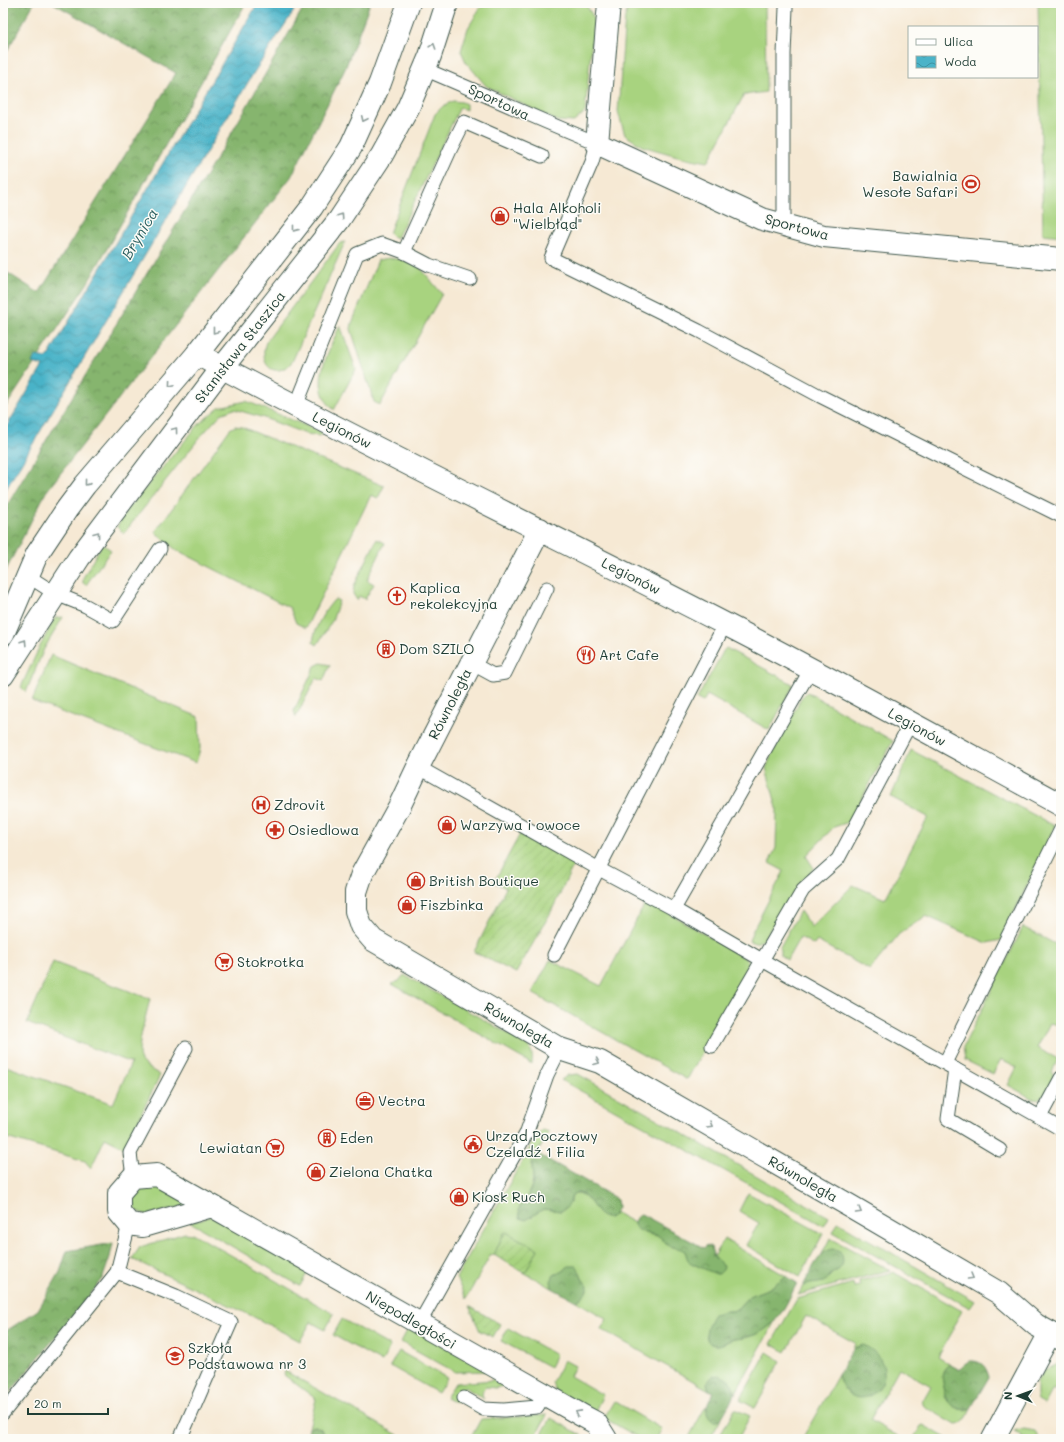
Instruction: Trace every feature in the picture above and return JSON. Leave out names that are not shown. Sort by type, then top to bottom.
[{"type":"street","points":[[3,634],[37,554],[85,485],[197,354],[312,207],[351,146],[380,83],[409,3]]},
{"type":"street","name":"Stanisława Staszica","points":[[3,674],[79,558],[222,368],[339,220],[382,155],[408,108],[424,69],[447,3]]},
{"type":"street","points":[[597,143],[609,3]]},
{"type":"street","name":"Sportowa","points":[[597,143],[762,219],[824,236],[1061,259]]},
{"type":"street","name":"Legionów","points":[[197,354],[402,461],[540,529],[725,624],[1061,805]]},
{"type":"street","name":"Równoległa","points":[[540,529],[398,807],[362,874],[356,892],[356,911],[361,926],[373,940],[560,1049],[600,1062],[999,1293],[1036,1325],[1056,1336]]},
{"type":"street","name":"Niepodległości","points":[[133,1177],[157,1175],[596,1423],[606,1439]]},
{"type":"street","points":[[133,1177],[120,1193],[119,1212],[129,1224],[143,1226],[212,1206]]},
{"type":"street","points":[[993,1439],[1056,1336]]},
{"type":"lane","points":[[784,225],[784,54],[786,8]]},
{"type":"lane","name":"Sportowa","points":[[424,69],[542,121],[597,143]]},
{"type":"lane","points":[[404,252],[464,122],[542,156]]},
{"type":"lane","points":[[597,143],[592,162],[551,258],[699,332],[820,396],[1061,516]]},
{"type":"lane","points":[[296,406],[357,254],[382,244],[404,252],[429,265],[470,280]]},
{"type":"lane","points":[[28,576],[56,594],[86,606],[113,621],[160,549]]},
{"type":"lane","points":[[471,663],[493,675],[505,673],[547,588]]},
{"type":"lane","points":[[554,955],[725,624]]},
{"type":"lane","points":[[674,909],[811,669]]},
{"type":"lane","points":[[712,1046],[803,890],[838,859],[910,724]]},
{"type":"lane","points":[[418,767],[599,869],[674,909],[1061,1128]]},
{"type":"lane","points":[[1000,1150],[948,1119],[950,1066],[1061,829]]},
{"type":"lane","points":[[133,1177],[130,1153],[186,1048]]},
{"type":"lane","points":[[419,1324],[526,1134],[547,1075],[560,1049]]},
{"type":"lane","points":[[1040,1117],[1061,1078]]},
{"type":"lane","points":[[3,1413],[117,1272],[129,1224]]},
{"type":"lane","points":[[117,1272],[176,1296],[231,1322],[181,1438],[179,1439]]},
{"type":"lane","points":[[464,1398],[483,1409],[504,1410],[537,1407],[545,1394]]},
{"type":"green space","points":[[3,3],[34,3],[3,58]]},
{"type":"green space","points":[[53,3],[246,3],[87,284],[3,411],[3,270],[39,293],[176,73]]},
{"type":"green space","points":[[306,3],[370,3],[345,69],[291,177],[46,492],[3,576],[3,512],[231,134]]},
{"type":"green space","points":[[488,3],[585,3],[594,18],[585,112],[574,122],[557,121],[486,86],[466,62],[461,51],[468,28],[480,8]]},
{"type":"green space","points":[[630,3],[765,3],[766,92],[744,95],[708,162],[681,157],[642,146],[625,135],[618,112],[625,17]]},
{"type":"green space","points":[[1038,3],[1061,3],[1061,236],[1043,234]]},
{"type":"green space","points":[[453,101],[466,104],[466,110],[460,107],[397,238],[392,236],[389,233],[435,114],[443,106]]},
{"type":"green space","points":[[345,242],[292,362],[279,370],[274,370],[269,367],[264,357],[266,342],[340,243]]},
{"type":"green space","points":[[389,258],[405,260],[419,266],[442,294],[380,405],[374,402],[351,329],[352,323],[378,260]]},
{"type":"green space","points":[[340,325],[356,369],[334,410],[326,401],[322,390],[321,380],[326,357]]},
{"type":"green space","points":[[246,401],[324,433],[320,436],[306,434],[264,418],[234,409],[221,414],[201,436],[124,533],[117,527],[126,511],[199,424],[219,407]]},
{"type":"green space","points":[[235,426],[242,427],[384,486],[378,498],[371,495],[306,628],[296,623],[290,608],[175,549],[155,532],[230,429]]},
{"type":"green space","points":[[377,539],[385,543],[367,580],[374,584],[365,599],[359,596],[357,600],[353,594],[354,586]]},
{"type":"green space","points":[[102,544],[111,550],[86,585],[83,583],[83,578]]},
{"type":"green space","points":[[335,599],[339,601],[332,621],[317,645],[313,642],[318,625],[327,609]]},
{"type":"green space","points":[[63,617],[44,649],[26,692],[21,687],[39,648],[55,618]]},
{"type":"green space","points":[[726,648],[791,683],[793,686],[769,730],[707,695],[703,702],[697,699]]},
{"type":"green space","points":[[51,655],[199,717],[200,749],[196,763],[32,701]]},
{"type":"green space","points":[[321,663],[330,665],[323,681],[316,678],[296,717],[294,711],[315,666]]},
{"type":"green space","points":[[807,692],[893,741],[849,822],[834,827],[806,856],[814,868],[802,880],[763,940],[755,943],[749,941],[752,932],[784,871],[769,863],[776,848],[777,808],[766,768],[801,698]]},
{"type":"green space","points":[[911,750],[1055,826],[1001,940],[987,943],[926,916],[899,934],[870,970],[817,941],[814,945],[800,937],[787,960],[780,955],[780,947],[800,911],[811,927],[853,885],[885,899],[928,817],[891,797]]},
{"type":"green space","points":[[520,834],[575,862],[551,912],[516,973],[474,952],[506,888],[494,882]]},
{"type":"green space","points":[[647,900],[746,959],[748,962],[748,968],[688,1078],[686,1079],[532,993],[550,960],[601,986]]},
{"type":"green space","points":[[1023,927],[1061,947],[1061,1026],[1050,1023],[1037,1048],[1058,1059],[1052,1072],[1055,1081],[1048,1093],[1038,1100],[1031,1098],[1008,1085],[1017,1067],[1001,1059],[993,1074],[965,1060],[963,1047]]},
{"type":"green space","points":[[53,962],[150,999],[144,1021],[139,1054],[140,1059],[144,1064],[160,1075],[125,1148],[105,1138],[91,1168],[85,1161],[3,1137],[3,1065],[113,1104],[131,1063],[27,1023]]},
{"type":"green space","points":[[404,975],[525,1043],[532,1052],[532,1064],[392,984],[399,981]]},
{"type":"green space","points":[[578,1074],[829,1217],[824,1226],[561,1080],[568,1075]]},
{"type":"green space","points":[[543,1130],[549,1132],[537,1154],[540,1155],[537,1156],[532,1166],[532,1185],[526,1199],[520,1206],[520,1218],[529,1218],[543,1209],[561,1211],[571,1202],[572,1195],[579,1193],[594,1206],[598,1213],[614,1215],[616,1213],[634,1223],[634,1225],[644,1233],[661,1237],[666,1244],[672,1247],[678,1247],[685,1251],[693,1264],[712,1272],[716,1259],[714,1257],[724,1239],[786,1276],[770,1288],[749,1296],[738,1308],[733,1311],[725,1311],[724,1344],[756,1334],[766,1329],[775,1321],[735,1394],[735,1390],[713,1376],[707,1383],[709,1390],[601,1329],[607,1319],[576,1301],[583,1296],[586,1283],[580,1272],[567,1267],[554,1275],[552,1288],[525,1273],[538,1249],[504,1233],[494,1255],[491,1254],[466,1299],[456,1278],[537,1135]]},
{"type":"green space","points":[[540,1155],[617,1199],[618,1207],[614,1215],[610,1218],[602,1217],[585,1196],[577,1192],[572,1195],[568,1206],[561,1211],[543,1209],[526,1220],[520,1218],[519,1209],[529,1192],[533,1181],[532,1163],[536,1157]]},
{"type":"green space","points":[[149,1186],[159,1186],[194,1204],[147,1215],[137,1211],[133,1202],[138,1191]]},
{"type":"green space","points":[[748,1193],[823,1234],[800,1277],[746,1245],[759,1223],[739,1211]]},
{"type":"green space","points":[[641,1214],[704,1248],[707,1245],[711,1247],[714,1257],[724,1266],[723,1270],[719,1274],[716,1274],[693,1264],[688,1261],[685,1251],[667,1245],[657,1235],[639,1230],[634,1223],[637,1217]]},
{"type":"green space","points":[[212,1216],[309,1270],[300,1286],[190,1222]]},
{"type":"green space","points":[[838,1222],[975,1301],[970,1308],[833,1232]]},
{"type":"green space","points":[[506,1232],[538,1249],[525,1273],[494,1255],[504,1233]]},
{"type":"green space","points":[[185,1233],[194,1234],[334,1314],[325,1330],[311,1322],[300,1341],[250,1315],[132,1259],[140,1247]]},
{"type":"green space","points":[[830,1238],[890,1270],[798,1295],[802,1287],[805,1285],[823,1281],[838,1270],[824,1253],[820,1258]]},
{"type":"green space","points":[[113,1243],[102,1280],[3,1401],[3,1333],[38,1310],[60,1272],[67,1251]]},
{"type":"green space","points":[[833,1249],[842,1255],[843,1262],[840,1268],[834,1271],[823,1282],[803,1286],[819,1258],[823,1254]]},
{"type":"green space","points":[[569,1266],[577,1266],[583,1280],[588,1286],[584,1295],[576,1301],[552,1288],[551,1281],[554,1275]]},
{"type":"green space","points":[[893,1272],[962,1311],[952,1328],[954,1329],[938,1357],[949,1364],[942,1375],[945,1396],[949,1403],[956,1408],[964,1410],[971,1408],[967,1416],[962,1423],[956,1425],[924,1406],[922,1402],[931,1386],[899,1368],[870,1420],[903,1439],[847,1439],[841,1437],[802,1439],[838,1375],[840,1381],[858,1346],[853,1349],[855,1343],[806,1316],[786,1352],[771,1344],[797,1299],[853,1283],[854,1287],[860,1286],[859,1281]]},
{"type":"green space","points":[[786,1276],[797,1283],[785,1307],[773,1323],[761,1332],[752,1336],[732,1340],[719,1345],[709,1342],[706,1334],[707,1328],[714,1314],[725,1311],[733,1311],[738,1308],[749,1296],[770,1288]]},
{"type":"green space","points":[[469,1306],[500,1324],[493,1337],[480,1331]]},
{"type":"green space","points":[[342,1319],[390,1346],[382,1362],[333,1335]]},
{"type":"green space","points":[[409,1327],[488,1371],[455,1372],[401,1342]]},
{"type":"green space","points":[[508,1328],[556,1355],[550,1367],[501,1341]]},
{"type":"green space","points":[[863,1345],[877,1355],[883,1366],[884,1378],[880,1387],[872,1394],[863,1398],[853,1396],[844,1389],[838,1375],[853,1349]]},
{"type":"green space","points":[[399,1351],[447,1378],[438,1393],[390,1366]]},
{"type":"green space","points":[[767,1352],[781,1361],[755,1408],[740,1400]]},
{"type":"green space","points":[[564,1360],[575,1366],[570,1376],[603,1395],[594,1413],[555,1391],[552,1382]]},
{"type":"green space","points":[[969,1361],[982,1364],[985,1367],[989,1377],[971,1408],[964,1410],[956,1408],[947,1400],[942,1375],[949,1364],[960,1370],[963,1365]]},
{"type":"green space","points":[[1058,1364],[1061,1365],[1061,1393],[1053,1389],[1045,1404],[1038,1400],[1037,1381],[1044,1371]]},
{"type":"green space","points":[[285,1371],[405,1439],[325,1439],[321,1429],[315,1426],[309,1428],[316,1399],[284,1375]]},
{"type":"green space","points":[[719,1375],[727,1379],[732,1384],[734,1394],[721,1419],[714,1422],[708,1415],[707,1408],[714,1392],[709,1390],[707,1383],[713,1376]]},
{"type":"green space","points":[[494,1380],[504,1386],[495,1388],[486,1387],[482,1393],[484,1399],[465,1387],[455,1403],[446,1398],[455,1383]]},
{"type":"green space","points":[[614,1401],[662,1429],[656,1439],[641,1439],[604,1418]]},
{"type":"green space","points":[[706,1406],[708,1414],[712,1419],[718,1421],[721,1419],[710,1439],[688,1439]]},
{"type":"green space","points":[[735,1409],[750,1416],[738,1439],[718,1439]]},
{"type":"green space","points":[[547,1415],[534,1439],[470,1439],[481,1419]]},
{"type":"green space","points":[[551,1418],[581,1435],[586,1439],[539,1439]]},
{"type":"green space","points":[[923,1425],[948,1439],[913,1439]]},
{"type":"green space","points":[[315,1426],[321,1429],[325,1439],[306,1439],[309,1428]]},
{"type":"green space","points":[[1024,1429],[1035,1431],[1040,1439],[1021,1439],[1022,1436],[1014,1432]]},
{"type":"water","name":"Brynica","points":[[258,3],[299,3],[253,74],[3,494],[3,432],[43,366],[32,363],[35,356],[47,358]]},
{"type":"place","name":"Bawialnia Wesołe Safari","points":[[971,184]]},
{"type":"place","name":"Hala Alkoholi \"Wielbłąd\"","points":[[500,216]]},
{"type":"place","name":"Kaplica rekolekcyjna","points":[[397,596]]},
{"type":"place","name":"Dom SZILO","points":[[386,649]]},
{"type":"place","name":"Art Cafe","points":[[586,655]]},
{"type":"place","name":"Zdrovit","points":[[261,805]]},
{"type":"place","name":"Warzywa i owoce","points":[[447,825]]},
{"type":"place","name":"Osiedlowa","points":[[275,830]]},
{"type":"place","name":"British Boutique","points":[[416,881]]},
{"type":"place","name":"Fiszbinka","points":[[407,905]]},
{"type":"place","name":"Stokrotka","points":[[224,962]]},
{"type":"place","name":"Vectra","points":[[365,1101]]},
{"type":"place","name":"Eden","points":[[327,1138]]},
{"type":"place","name":"Urząd Pocztowy Czeladź 1 Filia","points":[[473,1144]]},
{"type":"place","name":"Lewiatan","points":[[275,1148]]},
{"type":"place","name":"Zielona Chatka","points":[[316,1172]]},
{"type":"place","name":"Kiosk Ruch","points":[[459,1197]]},
{"type":"place","name":"Szkoła Podstawowa nr 3","points":[[175,1356]]}]
